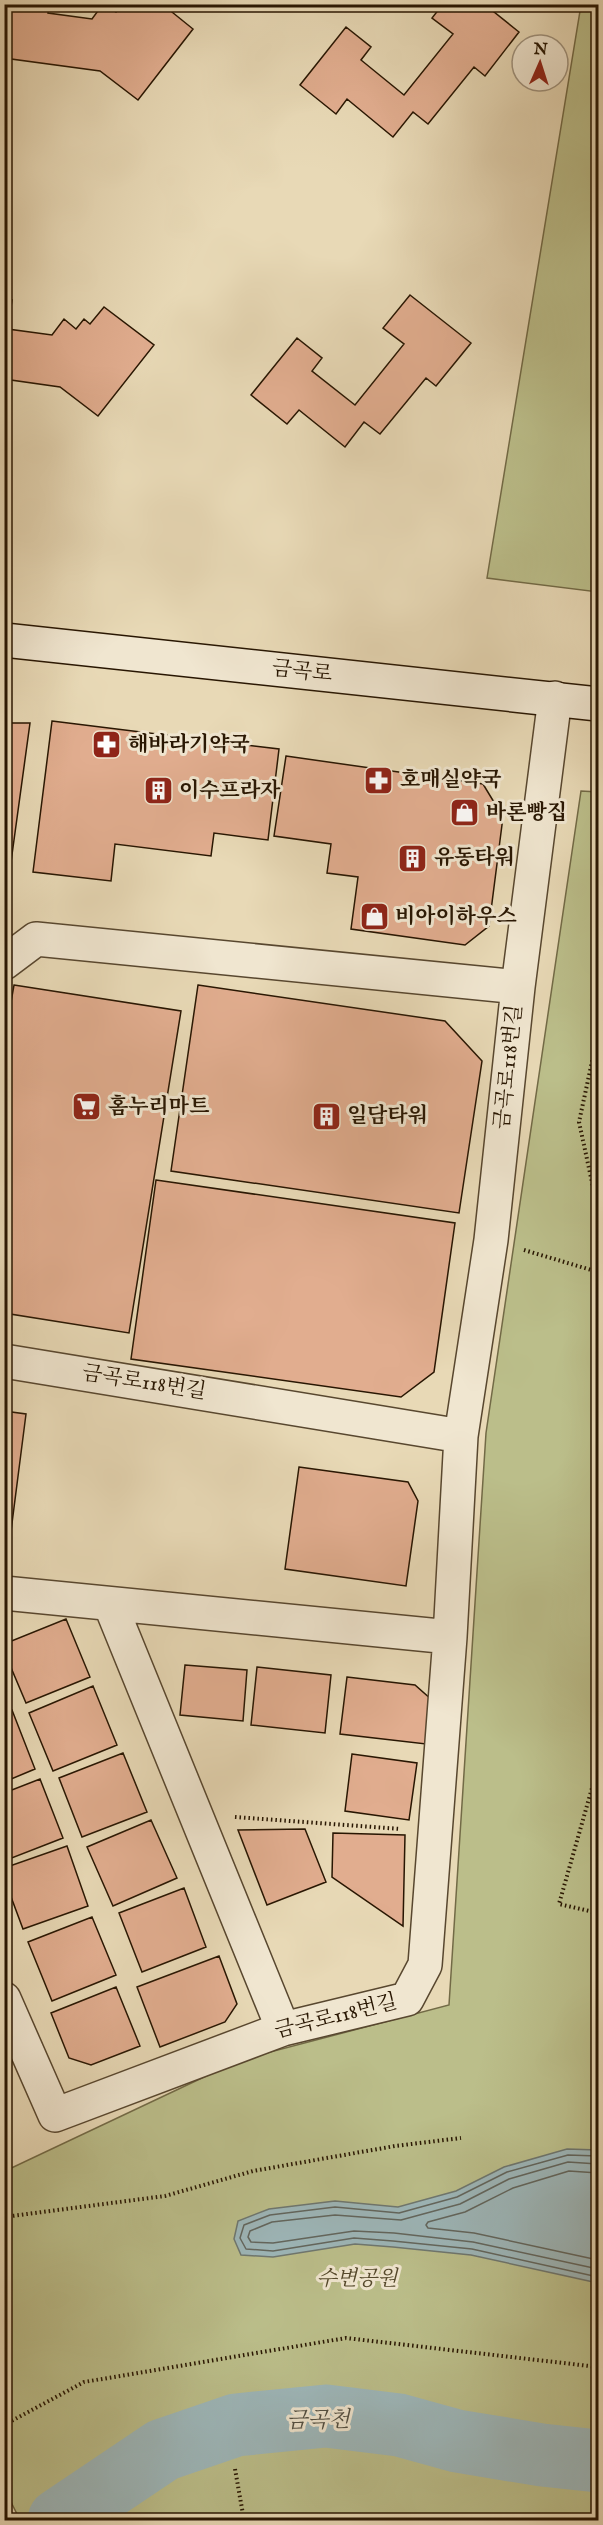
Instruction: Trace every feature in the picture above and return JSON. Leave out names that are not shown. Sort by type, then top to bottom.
[{"type":"street","name":"금곡로","points":[[4,640],[598,704]]},
{"type":"street","name":"금곡로118번길","points":[[4,1999],[55,2115],[283,2029],[407,1999],[425,1965],[450,1637],[461,1436],[491,1240],[518,987],[555,698]]},
{"type":"street","points":[[4,963],[36,939],[518,987]]},
{"type":"street","name":"금곡로118번길","points":[[4,1361],[461,1436]]},
{"type":"street","points":[[4,1593],[450,1637]]},
{"type":"street","points":[[110,1604],[283,2029]]},
{"type":"path","points":[[598,1034],[579,1122],[598,1210]]},
{"type":"path","points":[[491,1240],[598,1272]]},
{"type":"path","points":[[598,1767],[559,1904],[598,1913]]},
{"type":"path","points":[[195,1814],[436,1832]]},
{"type":"path","points":[[4,2217],[165,2196],[252,2171],[395,2146],[461,2138]]},
{"type":"path","points":[[4,2425],[84,2382],[346,2338],[598,2367]]},
{"type":"path","points":[[234,2469],[244,2520]]},
{"type":"green space","points":[[581,5],[598,5],[598,592],[487,578],[567,93],[570,93],[570,72]]},
{"type":"green space","name":"수변공원","points":[[581,791],[598,792],[598,2520],[20,2520],[5,2490],[5,2171],[240,2060],[449,2005],[486,1433]]},
{"type":"water","points":[[567,2149],[598,2150],[598,2283],[471,2255],[355,2244],[273,2257],[241,2255],[234,2239],[238,2221],[269,2209],[335,2201],[398,2207],[456,2191],[504,2167]]},
{"type":"building","points":[[6,4],[49,4],[48,13],[92,19],[103,4],[116,12],[122,4],[130,8],[133,4],[162,4],[193,29],[138,100],[100,71],[4,58]]},
{"type":"building","points":[[443,4],[484,4],[519,32],[510,33],[510,44],[485,76],[474,67],[428,124],[413,112],[393,137],[347,99],[336,114],[300,85],[346,27],[371,47],[361,60],[404,95],[453,34],[432,18]]},
{"type":"building","points":[[410,295],[471,343],[436,386],[426,378],[380,434],[364,422],[345,447],[299,410],[287,424],[251,395],[297,338],[322,358],[312,371],[355,405],[404,344],[383,328]]},
{"type":"building","points":[[4,299],[12,300],[8,329],[52,335],[64,319],[76,329],[84,319],[90,324],[104,307],[154,345],[98,416],[60,387],[4,379]]},
{"type":"building","name":"이수프라자","points":[[52,721],[279,749],[268,840],[214,833],[211,856],[115,844],[111,881],[33,872]]},
{"type":"building","points":[[4,723],[30,723],[11,862],[4,861]]},
{"type":"building","name":"유동타워","points":[[286,756],[483,784],[503,817],[489,926],[465,945],[351,929],[358,877],[327,873],[331,844],[274,836]]},
{"type":"building","points":[[14,985],[181,1011],[129,1333],[4,1313],[4,1042]]},
{"type":"building","name":"일담타워","points":[[198,985],[445,1021],[482,1061],[459,1213],[171,1171]]},
{"type":"building","points":[[156,1180],[455,1223],[434,1372],[401,1397],[131,1359]]},
{"type":"building","points":[[4,1411],[26,1414],[11,1531],[4,1530]]},
{"type":"building","points":[[299,1467],[408,1482],[418,1501],[406,1586],[285,1569]]},
{"type":"building","points":[[66,1619],[90,1677],[26,1703],[4,1651],[4,1644]]},
{"type":"building","points":[[185,1665],[247,1670],[243,1721],[180,1715]]},
{"type":"building","points":[[257,1667],[331,1675],[325,1733],[251,1725]]},
{"type":"building","points":[[347,1677],[415,1685],[432,1700],[426,1744],[340,1734]]},
{"type":"building","points":[[93,1686],[117,1745],[53,1771],[29,1713]]},
{"type":"building","points":[[12,1710],[35,1769],[4,1782],[4,1713]]},
{"type":"building","points":[[123,1753],[147,1812],[82,1837],[59,1778]]},
{"type":"building","points":[[352,1754],[417,1763],[409,1820],[345,1811]]},
{"type":"building","points":[[40,1779],[63,1838],[4,1861],[4,1793]]},
{"type":"building","points":[[151,1820],[177,1878],[113,1906],[87,1847]]},
{"type":"building","points":[[305,1829],[326,1882],[267,1905],[238,1830]]},
{"type":"building","points":[[333,1833],[405,1835],[403,1926],[332,1877]]},
{"type":"building","points":[[67,1846],[88,1906],[23,1929],[4,1878],[4,1868]]},
{"type":"building","points":[[184,1888],[206,1947],[142,1972],[119,1913]]},
{"type":"building","points":[[92,1917],[116,1975],[52,2001],[28,1942]]},
{"type":"building","points":[[219,1956],[237,2004],[225,2022],[160,2047],[137,1987]]},
{"type":"building","points":[[116,1987],[140,2046],[91,2065],[69,2058],[51,2013]]},
{"type":"waterway","name":"금곡천","points":[[59,2520],[163,2450],[236,2425],[326,2416],[399,2425],[457,2441],[542,2455],[598,2461]]},
{"type":"place","name":"해바라기약국","points":[[107,745]]},
{"type":"place","name":"호매실약국","points":[[379,780]]},
{"type":"place","name":"이수프라자","points":[[158,791]]},
{"type":"place","name":"바론빵집","points":[[465,813]]},
{"type":"place","name":"유동타워","points":[[413,858]]},
{"type":"place","name":"비아이하우스","points":[[374,917]]},
{"type":"place","name":"홈누리마트","points":[[87,1107]]},
{"type":"place","name":"일담타워","points":[[326,1116]]}]
